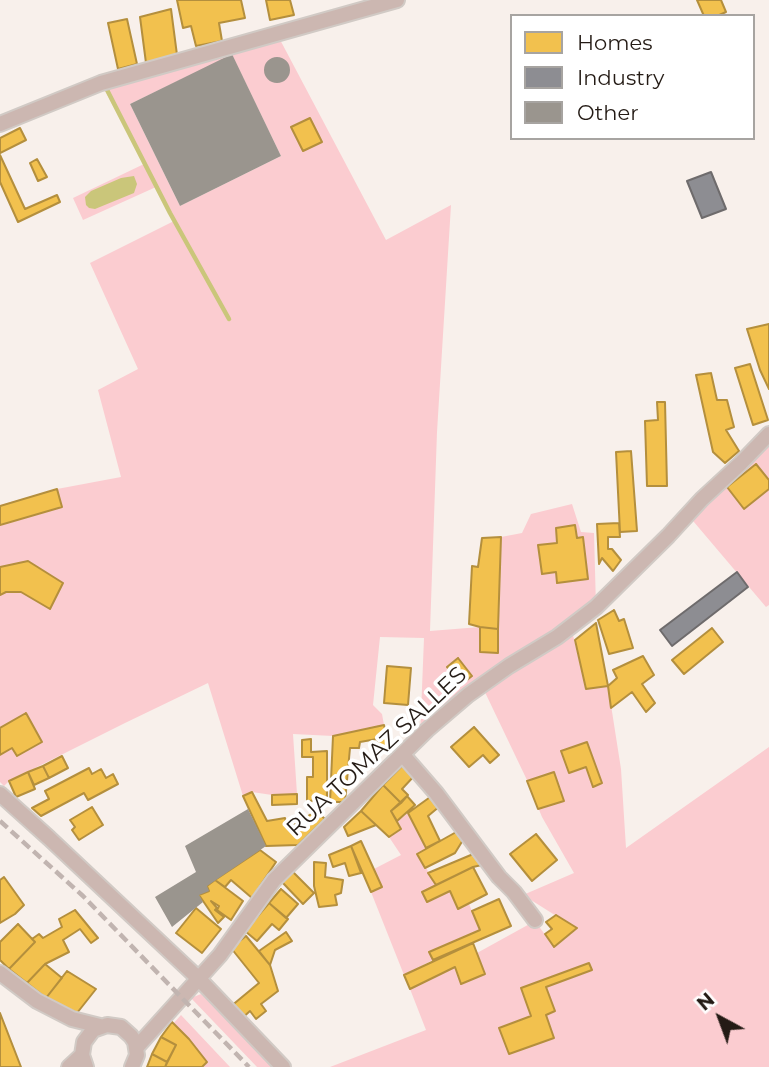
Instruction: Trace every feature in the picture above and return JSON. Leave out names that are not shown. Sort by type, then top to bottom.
[{"type":"street","points":[[0,124],[101,83],[397,0]]},
{"type":"street","name":"RUA TOMAZ SALLES","points":[[136,1048],[220,955],[274,880],[427,730],[468,695],[557,637],[596,607],[769,434]]},
{"type":"street","points":[[402,755],[436,793],[534,920]]},
{"type":"street","points":[[0,794],[199,979],[283,1067]]},
{"type":"street","points":[[0,973],[37,1001],[72,1019],[100,1026],[114,1025],[127,1031],[136,1048],[132,1067]]},
{"type":"street","points":[[72,1019],[84,1055]]},
{"type":"street","points":[[127,1031],[157,1025]]},
{"type":"street","points":[[69,1067],[84,1055],[87,1035],[100,1026]]},
{"type":"shaded area","points":[[277,34],[386,240],[451,205],[437,432],[430,631],[480,627],[480,652],[498,653],[501,537],[522,533],[531,514],[572,504],[581,532],[594,533],[596,607],[571,627],[586,689],[608,686],[621,769],[626,848],[769,747],[769,1067],[330,1067],[426,1030],[410,989],[455,967],[461,984],[484,975],[477,953],[535,921],[554,947],[577,929],[523,895],[574,873],[542,817],[482,686],[420,738],[424,638],[380,637],[373,705],[382,714],[384,725],[333,736],[293,734],[297,794],[272,795],[252,792],[243,796],[208,683],[9,781],[4,786],[0,782],[0,755],[12,748],[17,756],[42,742],[0,728],[0,505],[57,489],[121,477],[98,390],[138,369],[90,263],[174,221],[156,187],[83,220],[73,198],[144,164],[101,83]],"holes":[[[232,55],[281,156],[180,206],[130,104]]]},
{"type":"shaded area","points":[[134,176],[137,184],[134,193],[95,209],[86,205],[85,197],[91,191],[121,178]]},
{"type":"shaded area","points":[[769,434],[769,605],[766,607],[688,515]]},
{"type":"shaded area","points":[[408,813],[426,848],[418,854],[436,885],[422,892],[427,902],[450,891],[458,908],[469,904],[480,930],[430,952],[433,960],[404,975],[371,892],[382,887],[374,869],[401,855],[389,837],[401,830],[397,821]]},
{"type":"shaded area","points":[[201,994],[281,1067],[257,1067],[191,998]]},
{"type":"shaded area","points":[[181,1015],[230,1067],[147,1067],[161,1037]]},
{"type":"building: Homes","points":[[177,0],[241,0],[245,18],[219,23],[222,41],[196,46],[191,26],[183,28]]},
{"type":"building: Homes","points":[[266,0],[290,0],[294,15],[270,20]]},
{"type":"building: Homes","points":[[697,0],[721,0],[726,12],[722,14],[703,14]]},
{"type":"building: Homes","points":[[171,9],[177,55],[146,63],[140,17]]},
{"type":"building: Homes","points":[[127,19],[137,64],[118,69],[108,23]]},
{"type":"building: Homes","points":[[310,118],[322,142],[303,151],[291,127]]},
{"type":"building: Homes","points":[[20,128],[26,140],[0,153],[0,138]]},
{"type":"building: Homes","points":[[0,155],[25,209],[57,195],[60,202],[18,222],[0,182]]},
{"type":"building: Homes","points":[[37,159],[47,177],[38,181],[30,163]]},
{"type":"building: Homes","points":[[769,324],[769,389],[747,329]]},
{"type":"building: Homes","points":[[750,364],[768,420],[753,425],[735,368]]},
{"type":"building: Homes","points":[[711,373],[717,400],[727,400],[734,427],[726,430],[739,451],[725,463],[713,452],[696,375]]},
{"type":"building: Homes","points":[[657,402],[665,402],[667,486],[647,486],[645,421],[658,420]]},
{"type":"building: Homes","points":[[631,451],[637,531],[620,532],[616,452]]},
{"type":"building: Homes","points":[[756,464],[769,480],[769,489],[744,509],[727,487]]},
{"type":"building: Homes","points":[[57,489],[62,507],[0,525],[0,506]]},
{"type":"building: Homes","points":[[619,523],[620,537],[608,537],[608,549],[612,549],[621,560],[613,571],[602,558],[599,564],[597,524]]},
{"type":"building: Homes","points":[[575,525],[577,538],[583,537],[588,579],[557,583],[556,572],[542,574],[538,545],[557,543],[556,528]]},
{"type":"building: Homes","points":[[501,537],[498,629],[469,624],[472,566],[478,567],[482,538]]},
{"type":"building: Homes","points":[[28,561],[63,583],[50,609],[21,592],[6,592],[0,595],[0,567]]},
{"type":"building: Homes","points":[[614,610],[619,621],[624,619],[633,648],[609,654],[598,620]]},
{"type":"building: Homes","points":[[596,623],[608,686],[586,689],[575,640]]},
{"type":"building: Homes","points":[[480,627],[498,629],[498,653],[480,652]]},
{"type":"building: Homes","points":[[712,628],[723,642],[684,674],[672,660]]},
{"type":"building: Homes","points":[[643,656],[654,675],[642,684],[655,703],[646,712],[632,692],[611,708],[608,686],[617,678],[613,670]]},
{"type":"building: Homes","points":[[458,658],[472,676],[462,684],[447,667]]},
{"type":"building: Homes","points":[[387,666],[411,668],[408,705],[384,703]]},
{"type":"building: Homes","points":[[26,713],[42,742],[17,756],[12,748],[0,755],[0,728]]},
{"type":"building: Homes","points":[[384,725],[389,748],[381,749],[377,739],[360,742],[359,748],[350,748],[345,802],[330,802],[333,736]]},
{"type":"building: Homes","points":[[474,727],[499,755],[490,763],[483,755],[469,767],[451,747]]},
{"type":"building: Homes","points":[[311,739],[311,752],[327,751],[327,800],[307,801],[307,777],[313,777],[313,757],[302,757],[302,740]]},
{"type":"building: Homes","points":[[587,742],[602,783],[593,787],[586,767],[569,773],[561,751]]},
{"type":"building: Homes","points":[[62,756],[68,768],[49,778],[43,766]]},
{"type":"building: Homes","points":[[404,764],[415,775],[402,789],[408,795],[401,803],[383,785]]},
{"type":"building: Homes","points":[[43,766],[49,778],[34,785],[28,772]]},
{"type":"building: Homes","points":[[89,768],[92,774],[101,769],[106,778],[113,774],[118,784],[88,800],[84,793],[41,816],[32,808],[49,799],[45,791]]},
{"type":"building: Homes","points":[[28,772],[35,789],[16,797],[9,781]]},
{"type":"building: Homes","points":[[554,772],[564,801],[538,809],[527,781]]},
{"type":"building: Homes","points":[[383,785],[401,803],[391,811],[401,829],[389,837],[361,811]]},
{"type":"building: Homes","points":[[252,792],[267,821],[285,818],[287,827],[292,826],[316,811],[325,819],[298,845],[266,846],[243,796]]},
{"type":"building: Homes","points":[[297,794],[297,804],[272,805],[272,795]]},
{"type":"building: Homes","points":[[433,795],[440,806],[428,816],[440,841],[426,848],[408,813]]},
{"type":"building: Homes","points":[[407,796],[415,805],[397,821],[391,811]]},
{"type":"building: Homes","points":[[92,807],[103,825],[79,840],[72,830],[75,827],[70,820]]},
{"type":"building: Homes","points":[[361,811],[376,825],[348,836],[344,827]]},
{"type":"building: Homes","points":[[458,831],[463,840],[455,853],[425,868],[417,854]]},
{"type":"building: Homes","points":[[536,834],[557,860],[532,881],[510,854]]},
{"type":"building: Homes","points":[[361,841],[382,887],[371,892],[351,846]]},
{"type":"building: Homes","points":[[351,846],[361,873],[349,876],[345,863],[333,867],[329,855]]},
{"type":"building: Homes","points":[[260,850],[276,862],[252,898],[231,880],[225,887],[215,880]]},
{"type":"building: Homes","points":[[478,852],[486,864],[473,867],[436,885],[428,873]]},
{"type":"building: Homes","points":[[314,862],[326,863],[325,877],[343,880],[341,893],[335,895],[337,905],[319,907],[314,886]]},
{"type":"building: Homes","points":[[473,867],[487,894],[458,909],[450,891],[427,902],[422,892]]},
{"type":"building: Homes","points":[[292,871],[314,893],[303,904],[282,882]]},
{"type":"building: Homes","points":[[4,877],[24,905],[0,923],[0,880]]},
{"type":"building: Homes","points":[[215,880],[243,901],[231,920],[217,910],[219,906],[211,901],[217,908],[215,910],[224,917],[218,923],[199,895],[209,891],[207,886]]},
{"type":"building: Homes","points":[[281,889],[298,904],[286,918],[269,903]]},
{"type":"building: Homes","points":[[499,899],[511,926],[433,960],[429,952],[480,930],[472,911]]},
{"type":"building: Homes","points":[[269,903],[288,919],[279,930],[272,924],[257,941],[245,931]]},
{"type":"building: Homes","points":[[196,908],[221,929],[202,953],[176,933]]},
{"type":"building: Homes","points":[[75,910],[98,938],[91,943],[80,929],[63,940],[69,952],[45,964],[27,983],[9,969],[35,942],[32,939],[39,934],[43,938],[62,927],[59,919]]},
{"type":"building: Homes","points":[[556,915],[577,928],[554,947],[545,934],[552,929],[546,922]]},
{"type":"building: Homes","points":[[18,924],[35,942],[9,969],[0,960],[0,942]]},
{"type":"building: Homes","points":[[286,932],[292,941],[275,950],[270,965],[259,951]]},
{"type":"building: Homes","points":[[246,936],[270,965],[278,991],[261,1004],[266,1011],[256,1019],[250,1011],[240,1020],[230,1007],[259,983],[231,948]]},
{"type":"building: Homes","points":[[473,943],[485,974],[461,984],[455,967],[410,989],[404,975]]},
{"type":"building: Homes","points":[[589,963],[592,970],[546,987],[555,1011],[546,1015],[554,1038],[509,1054],[499,1028],[531,1016],[521,988]]},
{"type":"building: Homes","points":[[45,964],[62,978],[46,998],[27,983]]},
{"type":"building: Homes","points":[[67,971],[96,989],[77,1013],[46,998]]},
{"type":"building: Homes","points":[[0,1013],[21,1067],[0,1067]]},
{"type":"building: Homes","points":[[172,1022],[207,1062],[202,1067],[165,1067],[176,1045],[161,1037]]},
{"type":"building: Homes","points":[[161,1037],[176,1045],[167,1062],[152,1054]]},
{"type":"building: Homes","points":[[152,1054],[167,1062],[165,1067],[147,1067]]},
{"type":"building: Industry","points":[[711,172],[726,209],[702,218],[687,181]]},
{"type":"building: Industry","points":[[737,572],[748,587],[672,646],[660,630]]},
{"type":"building: Other","points":[[232,54],[281,156],[180,206],[130,104]]},
{"type":"building: Other","points":[[277,57],[286,61],[290,70],[286,79],[277,83],[268,79],[264,70],[268,61]]},
{"type":"building: Other","points":[[248,809],[266,846],[207,886],[209,891],[199,895],[203,902],[172,927],[155,897],[196,872],[185,846]]},
{"type":"waterway","points":[[105,86],[170,213],[229,319]]},
{"type":"railway","points":[[0,821],[83,896],[249,1067]]}]
